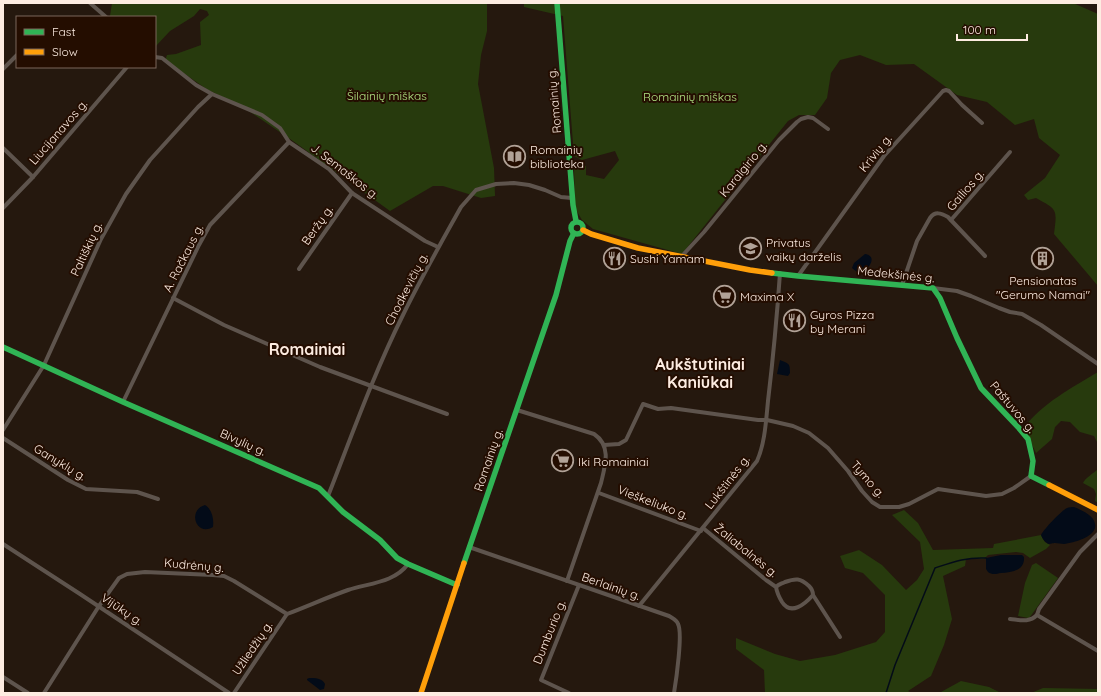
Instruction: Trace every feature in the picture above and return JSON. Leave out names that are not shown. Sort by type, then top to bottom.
[{"type":"street","points":[[90,3],[105,16]]},
{"type":"street","name":"Romainių g.","points":[[557,3],[572,198],[576,221]]},
{"type":"street","points":[[3,69],[16,56]]},
{"type":"street","name":"J. Semaškos g.","points":[[156,57],[162,58],[196,85],[212,94],[262,115],[280,128],[289,142],[329,169],[352,193],[425,241],[438,247]]},
{"type":"street","name":"Liucijanavos g.","points":[[3,208],[33,176],[126,68]]},
{"type":"street","name":"Krivių g.","points":[[798,276],[884,156],[943,91],[949,91],[982,123]]},
{"type":"street","name":"Paltiškių g.","points":[[3,430],[44,365],[101,239],[126,194],[150,160],[212,94]]},
{"type":"street","name":"Karalgirio g.","points":[[681,257],[704,232],[779,140],[797,122],[808,117],[813,118],[828,129]]},
{"type":"street","name":"A. Račkaus g.","points":[[123,402],[210,225],[289,142]]},
{"type":"street","points":[[3,148],[33,176]]},
{"type":"street","name":"Gailios g.","points":[[902,285],[917,241],[932,215],[940,213],[951,220],[1010,152]]},
{"type":"street","name":"Chodkevičių g.","points":[[328,496],[371,386],[402,316],[461,207],[476,190],[496,184],[529,184],[561,197],[572,198]]},
{"type":"street","name":"Beržų g.","points":[[299,269],[352,193]]},
{"type":"street","points":[[951,220],[985,256]]},
{"type":"street","points":[[576,221],[581,222],[583,230],[580,233],[574,233],[571,229],[572,225],[576,221]]},
{"type":"street","name":"Medekšinės g.","points":[[583,230],[591,234],[638,248],[750,270],[957,291],[1010,312],[1022,314],[1041,324],[1098,364]]},
{"type":"street","name":"Romainių g.","points":[[421,693],[469,547],[556,295],[570,241],[574,233]]},
{"type":"street","name":"Lukštinės g.","points":[[639,606],[757,461],[760,454],[767,420],[775,344],[780,274]]},
{"type":"street","name":"Paštuvos g.","points":[[933,288],[940,298],[981,388],[1028,439],[1033,461],[1031,476]]},
{"type":"street","points":[[173,298],[224,325],[320,368],[447,414]]},
{"type":"street","name":"Bivylių g.","points":[[3,347],[123,402],[314,486],[323,491],[343,512],[380,540],[397,558],[457,585]]},
{"type":"street","points":[[517,410],[594,434],[600,438],[604,445],[619,444],[626,440],[643,404],[658,409],[671,408],[767,420]]},
{"type":"street","name":"Tymo g.","points":[[767,420],[793,426],[809,433],[828,448],[848,471],[862,491],[880,508],[899,507],[909,504],[938,489],[986,496],[1002,494],[1014,488],[1031,476]]},
{"type":"street","name":"Ganyklų g.","points":[[3,438],[86,490],[137,492],[158,500]]},
{"type":"street","name":"Vieškeliuko g.","points":[[567,581],[599,492],[606,451],[604,445]]},
{"type":"street","points":[[1031,476],[1098,510]]},
{"type":"street","name":"Vieškeliuko g.","points":[[599,492],[702,530]]},
{"type":"street","name":"Žaliabalnės g.","points":[[702,530],[776,587],[777,594],[787,608],[790,609],[799,606],[813,595]]},
{"type":"street","points":[[1010,619],[1033,619],[1076,557],[1097,537]]},
{"type":"street","name":"Vijūkų g.","points":[[3,544],[229,693]]},
{"type":"street","name":"Berlainių g.","points":[[469,547],[669,616],[676,621],[680,628],[679,653],[674,693]]},
{"type":"street","points":[[287,614],[348,590],[384,581],[404,569],[408,564]]},
{"type":"street","name":"Kudrėnų g.","points":[[44,693],[99,606],[119,578],[127,574],[145,572],[224,576],[234,580],[287,614]]},
{"type":"street","name":"Žaliabalnės g.","points":[[776,587],[779,584],[793,579],[798,579],[804,582],[812,589],[813,595],[840,637]]},
{"type":"street","name":"Dumburio g.","points":[[568,693],[541,680],[579,585]]},
{"type":"street","name":"Užliedžių g.","points":[[234,693],[287,614]]},
{"type":"street","points":[[1037,615],[1098,651]]},
{"type":"street","points":[[3,677],[28,693]]},
{"type":"green space","name":"Šilainių miškas","points":[[112,3],[487,3],[487,31],[481,55],[478,84],[494,168],[495,196],[481,198],[443,186],[433,186],[390,211],[240,105],[208,90],[166,61],[167,55],[176,54],[201,45],[200,22],[209,15],[207,11],[200,9],[194,16],[170,31],[156,46],[156,16],[110,16]]},
{"type":"green space","name":"Romainių miškas","points":[[524,3],[1073,3],[1098,14],[1098,286],[1054,234],[1056,220],[1052,208],[1036,198],[1028,200],[1024,195],[1045,178],[1060,155],[1039,138],[1034,119],[1015,125],[987,102],[957,95],[914,64],[886,65],[860,55],[840,60],[831,73],[827,98],[815,115],[799,115],[788,121],[682,254],[593,229],[582,220],[575,208],[574,168],[579,164],[586,166],[586,175],[604,179],[619,160],[615,151],[582,160],[574,156],[563,16],[524,7]]},
{"type":"green space","points":[[1098,372],[1098,444],[1094,436],[1080,432],[1070,422],[1061,421],[1055,427],[1052,439],[1036,453],[1024,428],[1039,411],[1048,404]]},
{"type":"green space","points":[[1098,469],[1098,503],[1095,501],[1096,494],[1094,489],[1083,483]]},
{"type":"green space","points":[[904,510],[918,523],[933,550],[993,548],[994,544],[1041,535],[1045,542],[1050,545],[1030,558],[1023,553],[1016,552],[988,555],[984,559],[966,559],[965,566],[943,576],[952,619],[944,645],[931,676],[908,691],[912,693],[765,693],[764,670],[736,649],[736,638],[775,654],[800,661],[835,655],[876,642],[885,632],[885,595],[863,573],[845,568],[840,556],[859,550],[882,565],[906,590],[917,580],[924,569],[920,542],[892,515]]},
{"type":"green space","points":[[1036,563],[1058,578],[1030,617],[1018,616],[1025,583],[1032,565]]},
{"type":"green space","points":[[961,681],[989,687],[1001,693],[935,693],[941,692]]},
{"type":"green space","points":[[1043,688],[1098,689],[1098,693],[1031,693]]},
{"type":"shaded area","points":[[865,254],[871,257],[871,263],[862,272],[857,272],[852,268],[854,263]]},
{"type":"shaded area","points":[[780,360],[787,363],[790,367],[790,373],[788,376],[777,374]]},
{"type":"shaded area","points":[[205,505],[212,514],[213,521],[213,527],[207,529],[198,526],[195,517],[199,508]]},
{"type":"shaded area","points":[[1069,507],[1074,507],[1087,513],[1092,518],[1095,524],[1093,532],[1084,538],[1064,544],[1046,543],[1041,535],[1045,529],[1064,510]]},
{"type":"shaded area","points":[[1001,555],[1022,555],[1024,557],[1024,562],[1017,570],[991,574],[986,569],[986,558]]},
{"type":"shaded area","points":[[309,678],[320,679],[325,684],[324,689],[320,690],[307,680]]},
{"type":"waterway","points":[[886,693],[895,665],[935,568],[966,559],[986,558]]},
{"type":"traffic: fast","points":[[557,3],[573,205],[576,221]]},
{"type":"traffic: fast","points":[[575,222],[579,222],[583,228],[579,234],[575,234],[571,230],[571,226],[575,222]]},
{"type":"traffic: fast","points":[[464,563],[556,295],[570,241],[574,233]]},
{"type":"traffic: fast","points":[[772,273],[933,288],[940,298],[981,388],[1028,439],[1033,461],[1031,476],[1049,485]]},
{"type":"traffic: fast","points":[[3,347],[123,402],[319,488],[343,512],[380,540],[397,558],[457,585]]},
{"type":"traffic: slow","points":[[583,230],[591,234],[638,248],[772,273]]},
{"type":"traffic: slow","points":[[1049,485],[1098,510]]},
{"type":"traffic: slow","points":[[421,693],[464,563]]},
{"type":"place","name":"Romainių biblioteka","points":[[515,156]]},
{"type":"place","name":"Privatus vaikų darželis","points":[[751,249]]},
{"type":"place","name":"Sushi Yamam","points":[[615,258]]},
{"type":"place","name":"Pensionatas \"Gerumo Namai\"","points":[[1043,259]]},
{"type":"place","name":"Maxima X","points":[[725,296]]},
{"type":"place","name":"Gyros Pizza by Merani","points":[[795,321]]},
{"type":"place","name":"Iki Romainiai","points":[[562,461]]},
{"type":"district","name":"Romainiai","points":[[307,349]]},
{"type":"district","name":"Aukštutiniai Kaniūkai","points":[[700,373]]}]
